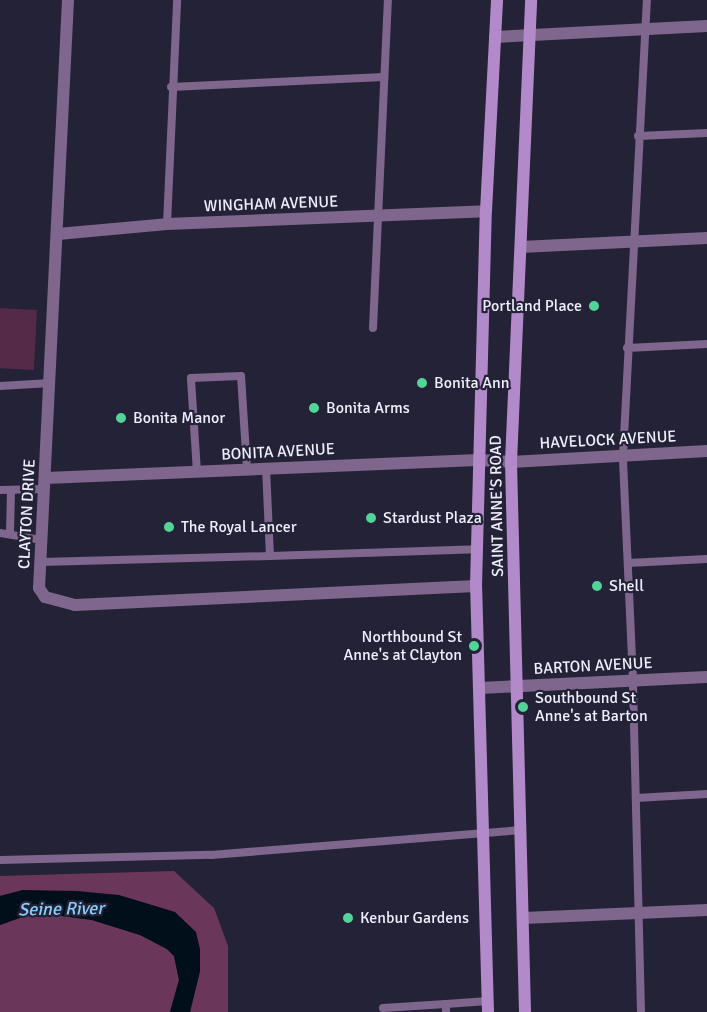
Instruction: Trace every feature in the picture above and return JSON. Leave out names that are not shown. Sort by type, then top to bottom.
[{"type":"main road","name":"SAINT ANNE'S ROAD","points":[[488,1006],[476,586],[486,211],[497,0]]},
{"type":"main road","name":"SAINT ANNE'S ROAD","points":[[525,1012],[511,462],[531,0]]},
{"type":"street","name":"CLAYTON DRIVE","points":[[68,0],[51,383],[39,588],[45,597],[75,604],[476,586]]},
{"type":"street","points":[[495,37],[707,26]]},
{"type":"street","name":"WINGHAM AVENUE","points":[[58,234],[167,224],[486,211]]},
{"type":"street","points":[[521,247],[707,238]]},
{"type":"street","name":"HAVELOCK AVENUE","points":[[511,462],[707,451]]},
{"type":"street","name":"BONITA AVENUE","points":[[46,483],[267,468],[478,460],[511,462]]},
{"type":"street","name":"BARTON AVENUE","points":[[480,688],[707,677]]},
{"type":"street","points":[[524,918],[707,910]]},
{"type":"lane","points":[[167,224],[171,87],[177,0]]},
{"type":"lane","points":[[373,328],[388,0]]},
{"type":"lane","points":[[641,1012],[633,680],[623,456],[632,242],[647,0]]},
{"type":"lane","points":[[171,87],[384,77]]},
{"type":"lane","points":[[638,136],[707,133]]},
{"type":"lane","points":[[627,348],[707,344]]},
{"type":"lane","points":[[197,472],[191,378],[241,376],[247,470]]},
{"type":"lane","points":[[0,386],[51,383]]},
{"type":"lane","points":[[267,468],[270,556]]},
{"type":"lane","points":[[0,490],[46,483]]},
{"type":"lane","points":[[11,490],[5,533],[16,537],[42,540]]},
{"type":"lane","points":[[41,562],[477,549]]},
{"type":"lane","points":[[628,563],[707,559]]},
{"type":"lane","points":[[636,798],[707,794]]},
{"type":"lane","points":[[0,860],[211,855],[484,831],[521,830]]},
{"type":"lane","points":[[383,1008],[488,1006]]},
{"type":"shaded area","points":[[0,308],[37,310],[34,370],[0,368]]},
{"type":"shaded area","points":[[174,871],[214,908],[228,946],[228,1012],[190,1012],[200,971],[200,949],[23,890],[0,896],[0,876]]},
{"type":"shaded area","points":[[47,914],[92,920],[140,935],[167,949],[174,956],[179,980],[170,1012],[0,1012],[0,925],[25,916]]},
{"type":"water","name":"Seine River","points":[[23,890],[77,891],[119,895],[175,912],[196,932],[200,949],[200,971],[190,1012],[170,1012],[179,980],[174,956],[167,949],[140,935],[92,920],[47,914],[25,916],[0,925],[0,896]]},
{"type":"place","name":"Portland Place","points":[[594,306]]},
{"type":"place","name":"Bonita Ann","points":[[422,383]]},
{"type":"place","name":"Bonita Arms","points":[[314,408]]},
{"type":"place","name":"Bonita Manor","points":[[121,418]]},
{"type":"place","name":"Stardust Plaza","points":[[371,518]]},
{"type":"place","name":"The Royal Lancer","points":[[169,527]]},
{"type":"place","name":"Shell","points":[[597,586]]},
{"type":"place","name":"Northbound St Anne's at Clayton","points":[[474,646]]},
{"type":"place","name":"Southbound St Anne's at Barton","points":[[523,707]]},
{"type":"place","name":"Kenbur Gardens","points":[[348,918]]}]
